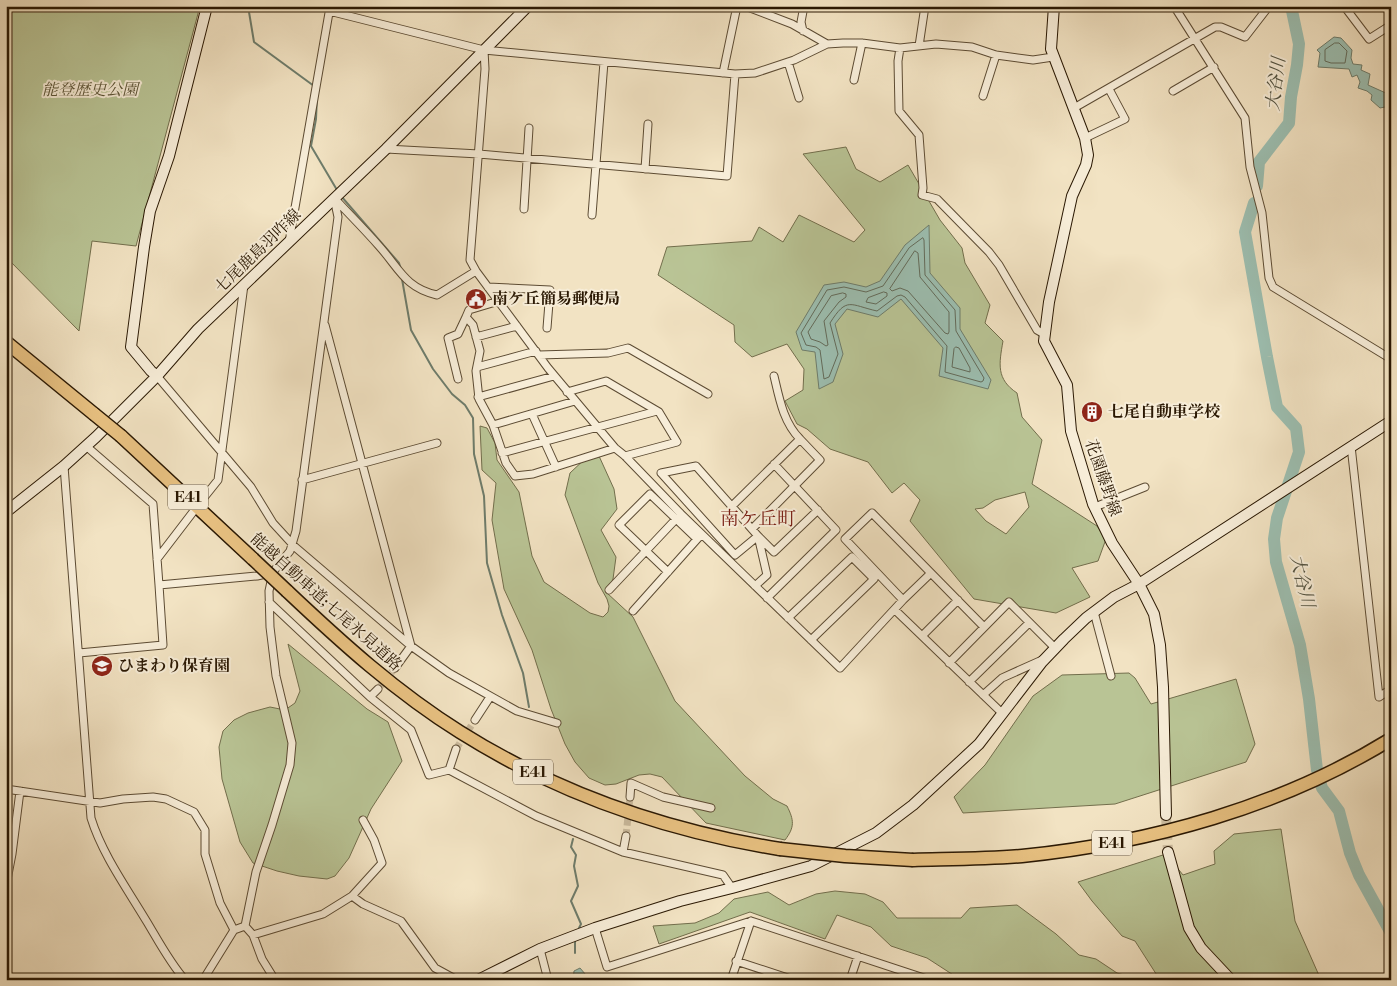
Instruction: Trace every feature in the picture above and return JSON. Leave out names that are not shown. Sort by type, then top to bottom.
[{"type":"highway","name":"能越自動車道;七尾氷見道路","points":[[6,342],[120,436],[356,655],[390,682],[459,731],[520,766],[562,786],[634,814],[711,836],[780,849],[845,856],[913,860],[1022,856],[1129,839],[1223,815],[1303,785],[1391,739]]},
{"type":"main road","points":[[157,376],[131,347],[143,256],[150,211],[169,156],[207,6]]},
{"type":"main road","name":"七尾鹿島羽咋線","points":[[6,512],[86,446],[157,376],[198,329],[386,149],[528,6]]},
{"type":"main road","name":"花園藤野線","points":[[1054,6],[1050,49],[1085,138],[1088,155],[1086,165],[1072,196],[1053,280],[1044,334],[1047,347],[1066,385],[1072,432],[1094,507],[1112,543],[1139,584],[1154,614],[1160,645],[1166,815]]},
{"type":"main road","points":[[478,980],[540,949],[595,928],[680,901],[811,866],[876,833],[900,815],[979,744],[1044,659],[1094,612],[1114,597],[1139,584],[1391,421]]},
{"type":"main road","points":[[1168,852],[1189,928],[1201,948],[1231,980]]},
{"type":"street","points":[[723,73],[737,6]]},
{"type":"street","points":[[745,6],[792,24],[827,44]]},
{"type":"street","points":[[803,30],[801,22],[804,6]]},
{"type":"street","points":[[919,46],[925,6]]},
{"type":"street","points":[[1174,6],[1245,118],[1250,167],[1262,213],[1269,278],[1273,287],[1391,358]]},
{"type":"street","points":[[1074,108],[1194,37],[1215,27],[1221,27],[1245,37],[1269,6]]},
{"type":"street","points":[[1344,6],[1369,39],[1391,25]]},
{"type":"street","points":[[289,242],[330,8],[484,50],[735,74],[755,73],[788,62],[827,44],[862,43],[900,48],[936,44],[972,47],[996,54],[1033,60],[1052,57]]},
{"type":"street","points":[[854,80],[862,43]]},
{"type":"street","points":[[900,48],[898,62],[899,110],[919,136],[922,195],[937,199],[989,252],[999,265],[1037,330],[1044,334]]},
{"type":"street","points":[[484,50],[485,69],[470,260],[476,271],[567,392],[615,448],[625,456],[699,537]]},
{"type":"street","points":[[983,96],[996,54]]},
{"type":"street","points":[[592,215],[604,62]]},
{"type":"street","points":[[788,62],[799,98]]},
{"type":"street","points":[[1172,92],[1214,67]]},
{"type":"street","points":[[386,149],[479,154],[727,176],[735,74]]},
{"type":"street","points":[[1085,138],[1125,119],[1109,89]]},
{"type":"street","points":[[645,169],[648,124]]},
{"type":"street","points":[[524,209],[529,128]]},
{"type":"street","points":[[337,195],[398,271],[424,292],[437,295],[476,271]]},
{"type":"street","points":[[245,926],[256,872],[290,765],[292,743],[276,676],[270,627],[269,591],[273,572],[290,551],[296,531],[338,216],[337,195]]},
{"type":"street","points":[[202,500],[218,480],[244,285]]},
{"type":"street","points":[[488,286],[550,290],[547,328]]},
{"type":"street","points":[[458,379],[448,338],[458,334],[469,310],[499,301]]},
{"type":"street","points":[[466,317],[474,325],[480,352],[477,367],[478,397],[493,425],[506,463],[515,476],[533,474],[615,448]]},
{"type":"street","points":[[324,322],[411,646]]},
{"type":"street","points":[[476,337],[517,326]]},
{"type":"street","points":[[477,367],[538,353],[608,353],[628,348],[708,394]]},
{"type":"street","points":[[157,376],[251,488],[273,524],[292,544],[411,646],[448,673],[517,711],[557,723]]},
{"type":"street","points":[[478,397],[554,376]]},
{"type":"street","points":[[752,528],[820,460],[795,434],[781,406],[774,376]]},
{"type":"street","points":[[567,392],[606,381],[657,411],[677,442],[625,456]]},
{"type":"street","points":[[493,425],[575,401]]},
{"type":"street","points":[[502,453],[657,411]]},
{"type":"street","points":[[532,414],[556,467]]},
{"type":"street","points":[[732,506],[800,439]]},
{"type":"street","points":[[302,480],[437,443]]},
{"type":"street","points":[[79,653],[163,645],[153,504],[86,446]]},
{"type":"street","points":[[1351,446],[1379,697],[1391,689]]},
{"type":"street","points":[[767,598],[836,530],[774,464]]},
{"type":"street","points":[[64,466],[79,653],[88,801],[96,833],[165,951],[185,980]]},
{"type":"street","points":[[758,536],[735,555],[661,473],[696,466],[774,552]]},
{"type":"street","points":[[1094,507],[1145,488]]},
{"type":"street","points":[[668,572],[619,525],[650,494],[676,519],[755,586],[840,668],[903,600],[931,573]]},
{"type":"street","points":[[764,561],[818,510]]},
{"type":"street","points":[[157,559],[193,512]]},
{"type":"street","points":[[903,600],[846,539],[872,513],[984,627]]},
{"type":"street","points":[[609,590],[676,519]]},
{"type":"street","points":[[755,586],[767,575],[758,536]]},
{"type":"street","points":[[633,611],[699,537]]},
{"type":"street","points":[[788,618],[852,557],[874,579],[811,640]]},
{"type":"street","points":[[159,585],[257,576],[273,572]]},
{"type":"street","points":[[922,636],[958,600]]},
{"type":"street","points":[[269,602],[370,697],[411,730],[430,775],[449,770],[536,816],[623,852],[723,875],[732,888]]},
{"type":"street","points":[[949,663],[1009,602],[1055,648]]},
{"type":"street","points":[[895,610],[1003,714]]},
{"type":"street","points":[[1094,612],[1111,676]]},
{"type":"street","points":[[969,682],[1029,623]]},
{"type":"street","points":[[395,668],[411,646]]},
{"type":"street","points":[[983,695],[1002,678],[1044,659]]},
{"type":"street","points":[[370,697],[378,689]]},
{"type":"street","points":[[475,720],[490,697]]},
{"type":"street","points":[[449,770],[456,748]]},
{"type":"street","points":[[630,797],[631,783],[663,797],[711,808]]},
{"type":"street","points":[[6,789],[100,802],[153,797],[166,799],[194,812],[205,830],[205,854],[220,903],[234,930]]},
{"type":"street","points":[[6,885],[20,791]]},
{"type":"street","points":[[253,934],[323,914],[352,896],[382,863],[374,840],[363,820]]},
{"type":"street","points":[[623,852],[626,836]]},
{"type":"street","points":[[352,896],[363,904],[401,921],[435,968],[457,980]]},
{"type":"street","points":[[595,928],[607,967],[751,921],[930,980]]},
{"type":"street","points":[[731,980],[751,921]]},
{"type":"street","points":[[203,980],[234,930],[245,926]]},
{"type":"street","points":[[245,926],[253,934],[262,959],[275,980]]},
{"type":"street","points":[[540,949],[548,980]]},
{"type":"street","points":[[850,980],[858,956]]},
{"type":"street","points":[[736,962],[794,980]]},
{"type":"green space","name":"能登歴史公園","points":[[6,6],[200,6],[136,246],[92,241],[79,331],[6,257]]},
{"type":"green space","points":[[846,147],[856,169],[880,182],[908,165],[940,220],[962,248],[965,263],[990,305],[985,323],[1003,341],[1000,364],[1002,376],[1010,388],[1017,393],[1022,417],[1042,440],[1032,484],[1097,526],[1106,539],[1098,561],[1072,568],[1090,597],[1056,613],[974,599],[910,521],[920,500],[904,483],[892,493],[868,462],[830,449],[807,429],[797,424],[785,401],[803,390],[804,369],[787,344],[752,357],[735,342],[734,325],[658,275],[667,247],[752,241],[759,227],[783,242],[799,215],[854,242],[865,230],[803,154]],"holes":[[[1025,492],[1029,507],[1006,534],[986,521],[975,509],[983,508],[995,500]]]},
{"type":"green space","points":[[480,426],[487,428],[495,443],[497,460],[519,492],[532,556],[544,582],[590,613],[603,617],[608,612],[607,599],[598,583],[565,495],[570,473],[587,457],[599,456],[614,489],[617,509],[601,530],[616,557],[613,579],[607,593],[633,617],[675,701],[745,776],[773,799],[787,806],[791,815],[792,827],[785,840],[706,823],[662,777],[650,774],[639,775],[616,784],[605,785],[589,778],[575,762],[565,744],[551,709],[532,650],[504,589],[492,520],[496,483],[482,470]]},
{"type":"green space","points":[[288,644],[367,709],[388,722],[402,761],[371,809],[349,858],[335,876],[327,879],[299,876],[253,863],[240,842],[222,779],[219,747],[223,731],[234,720],[248,713],[270,707],[285,710],[295,703],[300,691]]},
{"type":"green space","points":[[1129,673],[1135,678],[1151,704],[1236,679],[1255,744],[1246,762],[1115,804],[963,813],[954,797],[985,765],[1033,696],[1062,675]]},
{"type":"green space","points":[[1281,829],[1295,921],[1321,980],[1160,980],[1135,941],[1122,936],[1078,882],[1166,854],[1183,875],[1215,864],[1214,851],[1234,834]]},
{"type":"green space","points":[[835,891],[865,894],[883,902],[897,918],[961,918],[970,908],[1017,905],[1056,934],[1079,955],[1096,959],[1117,973],[1124,975],[1125,980],[961,980],[927,958],[891,946],[871,927],[837,915],[825,939],[750,912],[659,944],[653,926],[695,923],[719,913],[734,899],[768,892],[789,905],[816,894]]},
{"type":"water","points":[[1334,37],[1341,38],[1352,50],[1351,58],[1353,64],[1362,65],[1361,70],[1370,74],[1368,85],[1388,94],[1390,91],[1391,115],[1385,107],[1380,108],[1371,100],[1372,95],[1358,88],[1360,82],[1357,75],[1352,77],[1349,69],[1318,67],[1320,53],[1317,50]]},
{"type":"water","points":[[929,225],[930,273],[960,308],[960,329],[991,380],[988,389],[939,376],[943,348],[901,299],[878,317],[847,309],[835,324],[843,354],[833,382],[819,389],[815,352],[802,350],[796,332],[824,285],[844,282],[866,287],[880,281],[905,245]]},
{"type":"water","points":[[580,968],[586,975],[587,980],[573,980],[574,971]]},
{"type":"waterway","points":[[248,6],[254,42],[314,86]]},
{"type":"waterway","name":"大谷川","points":[[1257,186],[1259,162],[1289,123],[1299,44],[1291,6]]},
{"type":"waterway","points":[[317,97],[316,119],[311,146],[337,190]]},
{"type":"waterway","points":[[341,196],[399,263],[401,269]]},
{"type":"waterway","name":"大谷川","points":[[1254,203],[1245,232],[1267,357],[1277,407],[1296,428],[1299,452],[1277,518],[1274,539],[1276,562],[1300,645],[1309,699],[1317,770],[1322,788],[1339,811],[1350,853],[1359,875],[1391,933]]},
{"type":"waterway","points":[[402,279],[411,330],[433,369],[452,394],[465,405],[473,418],[474,454],[484,496],[487,563],[502,615],[523,673],[529,707]]},
{"type":"waterway","points":[[573,839],[571,847],[576,855],[574,866],[578,886],[571,901],[581,924],[579,928]]},
{"type":"waterway","points":[[575,940],[575,953]]},
{"type":"tunnel","points":[[378,689],[395,668]]},
{"type":"tunnel","points":[[456,749],[475,720]]},
{"type":"tunnel","points":[[626,836],[630,797]]},
{"type":"tunnel","points":[[1166,815],[1168,852]]},
{"type":"place","name":"南ケ丘簡易郵便局","points":[[476,299]]},
{"type":"place","name":"七尾自動車学校","points":[[1092,412]]},
{"type":"place","name":"ひまわり保育園","points":[[102,666]]},
{"type":"district","name":"南ケ丘町","points":[[758,519]]}]
